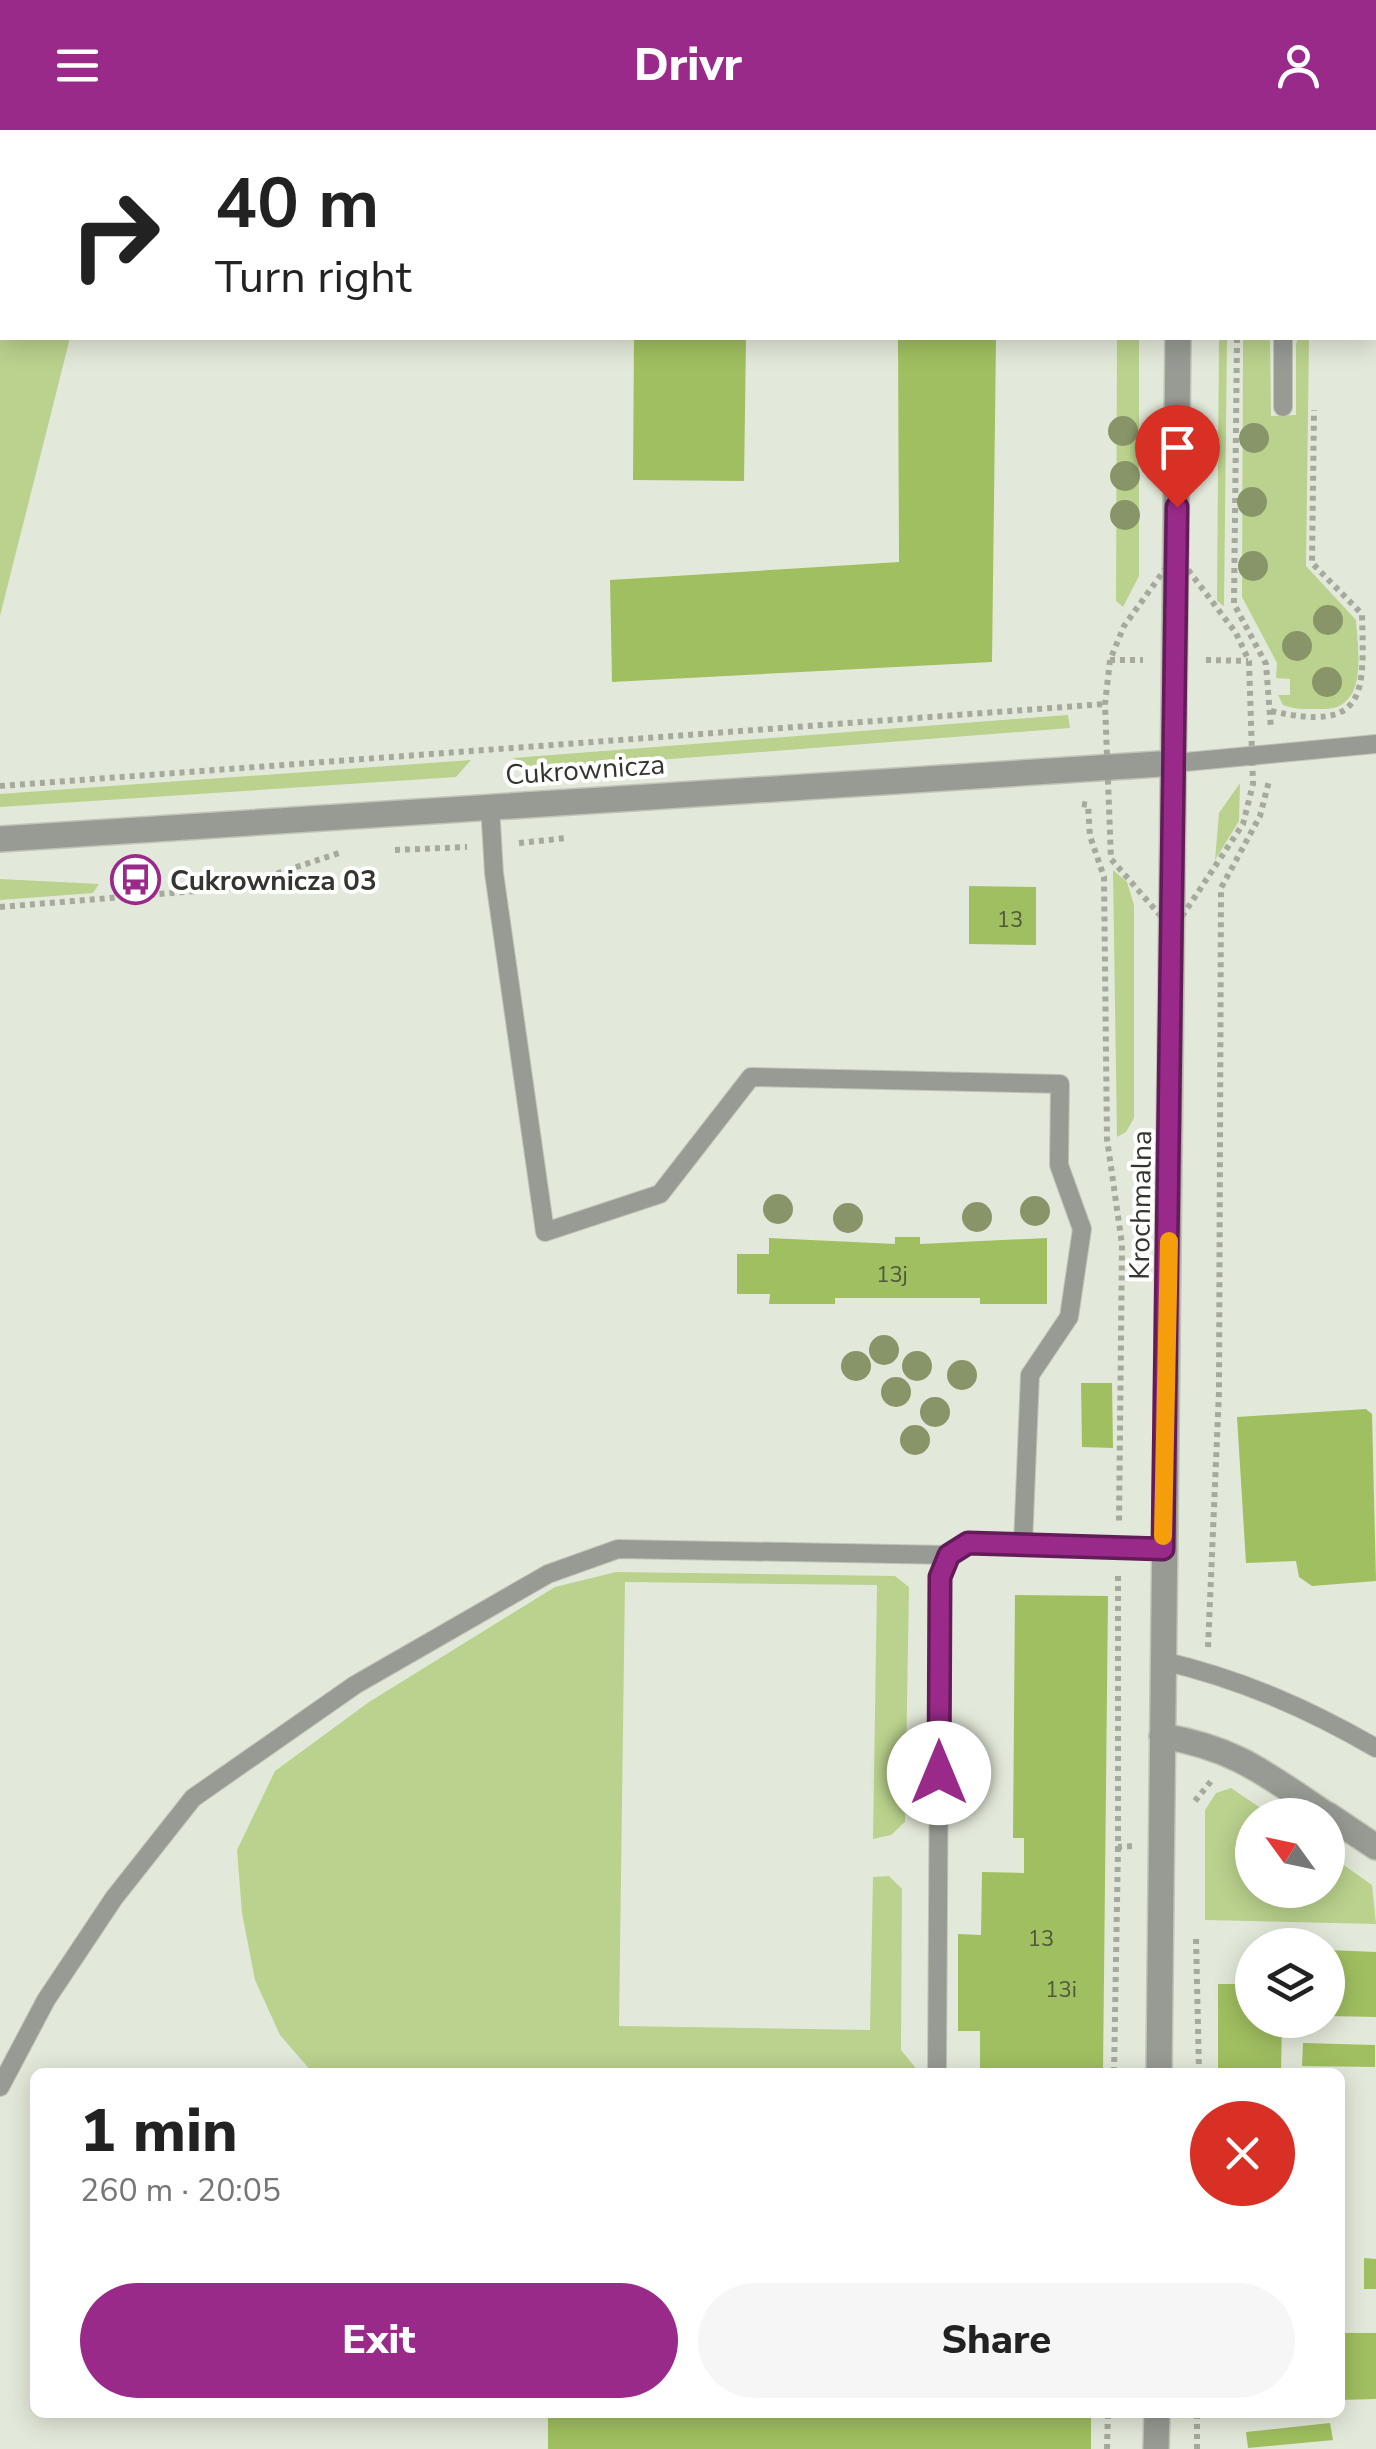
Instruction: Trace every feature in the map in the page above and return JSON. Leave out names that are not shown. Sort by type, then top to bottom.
[{"type":"street","name":"Krochmalna","points":[[1159,2068],[1178,340]]},
{"type":"street","name":"Cukrownicza","points":[[0,839],[1174,762]]},
{"type":"street","points":[[1162,1736],[1208,1744],[1240,1758],[1301,1798]]},
{"type":"street","points":[[1345,1827],[1376,1847]]},
{"type":"street","points":[[1156,2449],[1157,2418]]},
{"type":"lane","points":[[1283,340],[1283,407]]},
{"type":"lane","points":[[1174,762],[1376,744]]},
{"type":"lane","points":[[490,806],[491,846],[545,1232],[660,1194],[751,1077],[1060,1084],[1060,1165],[1082,1229],[1069,1316],[1030,1375],[1023,1544]]},
{"type":"lane","points":[[0,2086],[46,2000],[114,1898],[193,1798],[354,1685],[548,1574],[618,1548],[949,1555],[968,1543],[1163,1549]]},
{"type":"lane","points":[[937,2068],[940,1577],[949,1555]]},
{"type":"lane","points":[[1163,1661],[1282,1697],[1376,1748]]},
{"type":"path","points":[[1208,1672],[1219,1392],[1221,888],[1260,816],[1270,756],[1271,711],[1266,664],[1234,604],[1237,340]]},
{"type":"path","points":[[1271,711],[1292,716],[1339,714],[1354,704],[1364,675],[1362,614],[1312,563],[1314,394]]},
{"type":"path","points":[[0,786],[1105,704]]},
{"type":"path","points":[[1088,805],[1090,836],[1104,877],[1107,1139],[1122,1244],[1114,2068]]},
{"type":"path","points":[[381,850],[570,838]]},
{"type":"path","points":[[0,907],[233,888],[344,852]]},
{"type":"path","points":[[1195,1814],[1195,1799],[1212,1780],[1208,1744]]},
{"type":"path","points":[[1118,1848],[1161,1844]]},
{"type":"path","points":[[1196,1936],[1199,2068]]},
{"type":"path","points":[[1108,2418],[1108,2449]]},
{"type":"path","points":[[1197,2449],[1198,2418]]},
{"type":"green space","points":[[0,340],[69,340],[0,616]]},
{"type":"green space","points":[[1117,340],[1139,340],[1139,576],[1123,607],[1116,601]]},
{"type":"green space","points":[[1219,340],[1227,340],[1224,606],[1217,601]]},
{"type":"green space","points":[[1243,340],[1270,340],[1271,416],[1296,415],[1296,344],[1297,340],[1309,340],[1306,566],[1356,620],[1359,662],[1354,689],[1347,700],[1337,707],[1322,709],[1283,705],[1278,695],[1290,695],[1290,679],[1276,678],[1277,663],[1242,597]]},
{"type":"green space","points":[[1068,715],[1070,728],[529,770],[513,758]]},
{"type":"green space","points":[[471,760],[456,777],[0,807],[0,794]]},
{"type":"green space","points":[[1240,783],[1239,821],[1215,860],[1219,813]]},
{"type":"green space","points":[[1113,870],[1127,882],[1134,905],[1134,1118],[1126,1132],[1117,1137]]},
{"type":"green space","points":[[0,879],[99,884],[93,893],[0,900]]},
{"type":"green space","points":[[616,1572],[895,1576],[909,1587],[905,1822],[891,1835],[873,1839],[877,1585],[625,1582],[619,2026],[870,2030],[873,1877],[889,1876],[902,1889],[901,2050],[916,2068],[309,2068],[280,2035],[255,1980],[242,1913],[237,1850],[275,1771],[369,1702],[555,1587]]},
{"type":"green space","points":[[1231,1788],[1246,1798],[1235,1798],[1235,1908],[1345,1908],[1345,1866],[1372,1885],[1376,1924],[1205,1920],[1205,1810],[1216,1793]]},
{"type":"building","points":[[634,340],[746,340],[744,481],[633,480]]},
{"type":"building","points":[[898,340],[996,340],[992,662],[612,682],[610,580],[899,562]]},
{"type":"building","points":[[969,886],[1036,887],[1036,945],[969,944]]},
{"type":"building","points":[[895,1237],[920,1237],[920,1244],[1047,1238],[1047,1304],[980,1304],[980,1298],[835,1298],[835,1304],[769,1304],[770,1294],[737,1294],[737,1254],[769,1254],[769,1238],[895,1244]]},
{"type":"building","points":[[1081,1383],[1112,1383],[1113,1448],[1082,1447]]},
{"type":"building","points":[[1366,1409],[1372,1414],[1376,1581],[1312,1586],[1299,1577],[1296,1561],[1246,1563],[1237,1417]]},
{"type":"building","points":[[1015,1595],[1108,1596],[1103,2068],[980,2068],[980,2031],[958,2031],[958,1934],[981,1935],[982,1872],[1024,1873],[1024,1838],[1013,1838]]},
{"type":"building","points":[[1345,1951],[1376,1952],[1376,2017],[1345,2016]]},
{"type":"building","points":[[1218,1984],[1235,1984],[1235,2038],[1282,2038],[1281,2068],[1218,2068]]},
{"type":"building","points":[[1303,2043],[1375,2045],[1375,2067],[1302,2066]]},
{"type":"building","points":[[1364,2258],[1376,2259],[1376,2289],[1364,2289]]},
{"type":"building","points":[[1345,2333],[1376,2333],[1376,2399],[1345,2400]]},
{"type":"building","points":[[548,2418],[1091,2418],[1091,2449],[548,2449]]},
{"type":"building","points":[[1330,2423],[1333,2440],[1248,2448],[1246,2432]]},
{"type":"slow traffic","points":[[1163,1536],[1169,1241]]},
{"type":"place","name":"Cukrownicza 03","points":[[135,880]]},
{"type":"route","points":[[939,1773],[940,1577],[949,1555],[968,1543],[1163,1549],[1177,507]]}]
